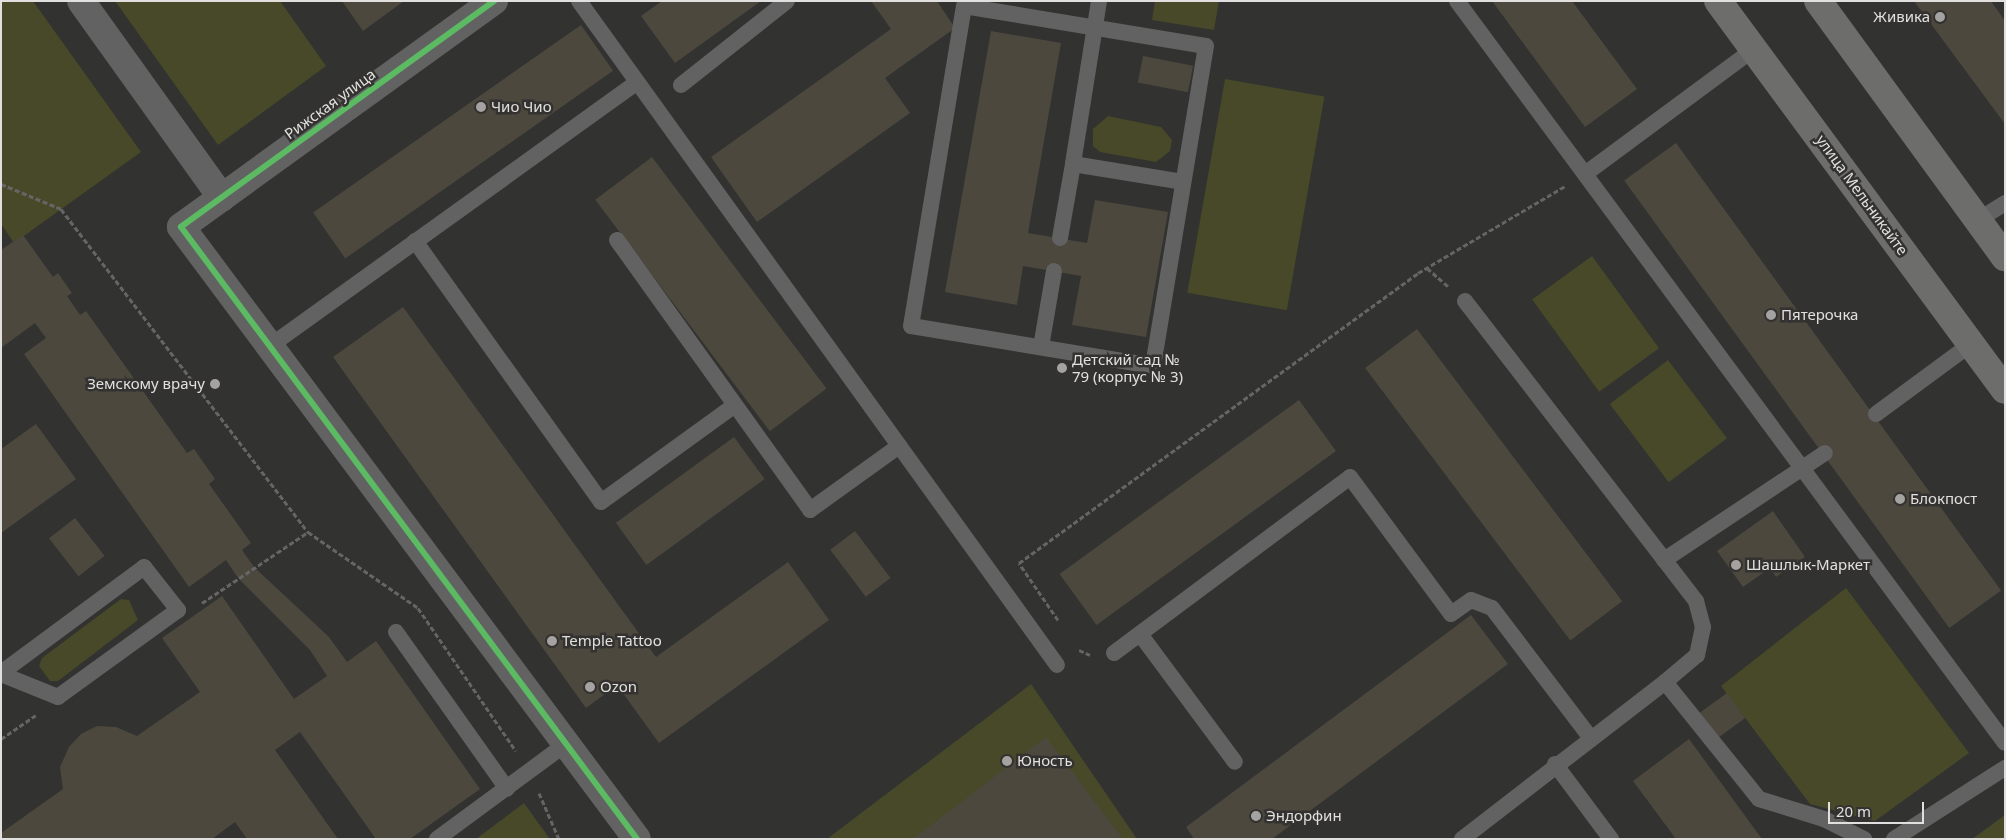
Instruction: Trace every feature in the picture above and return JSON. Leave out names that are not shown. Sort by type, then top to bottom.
[{"type":"main road","name":"улица Мельникайте","points":[[1718,1],[2005,390]]},
{"type":"main road","points":[[1818,1],[2005,257]]},
{"type":"street","points":[[81,1],[222,198]]},
{"type":"street","name":"Рижская улица","points":[[270,346],[181,227],[494,1]]},
{"type":"street","points":[[270,346],[637,839]]},
{"type":"lane","points":[[579,1],[1057,666]]},
{"type":"lane","points":[[680,85],[787,1]]},
{"type":"lane","points":[[1060,238],[1100,1]]},
{"type":"lane","points":[[1457,1],[2005,743]]},
{"type":"lane","points":[[964,6],[1206,46],[1183,182],[1153,366],[911,326],[964,6]]},
{"type":"lane","points":[[1585,174],[1754,49]]},
{"type":"lane","points":[[270,346],[637,82]]},
{"type":"lane","points":[[1073,164],[1183,182]]},
{"type":"lane","points":[[1978,220],[2005,203]]},
{"type":"lane","points":[[617,240],[810,510],[899,446]]},
{"type":"lane","points":[[415,241],[601,502],[735,405]]},
{"type":"lane","points":[[1041,347],[1054,271]]},
{"type":"lane","points":[[1462,839],[1590,737],[1665,682],[1696,655],[1703,627],[1696,602],[1465,301]]},
{"type":"lane","points":[[1876,414],[1971,344]]},
{"type":"lane","points":[[1664,560],[1825,453]]},
{"type":"lane","points":[[1114,653],[1350,477],[1452,614],[1471,600],[1492,608],[1590,737]]},
{"type":"lane","points":[[144,567],[178,610],[58,697],[1,673],[144,567]]},
{"type":"lane","points":[[396,632],[507,789]]},
{"type":"lane","points":[[1140,634],[1235,762]]},
{"type":"lane","points":[[1665,682],[1759,799],[1824,819],[1864,839]]},
{"type":"lane","points":[[437,839],[566,744]]},
{"type":"lane","points":[[1556,764],[1611,839]]},
{"type":"lane","points":[[1894,839],[2005,768]]},
{"type":"path","points":[[1062,625],[1019,563],[1418,273],[1585,174]]},
{"type":"path","points":[[1,184],[61,209],[308,532],[418,608],[530,772],[559,839]]},
{"type":"path","points":[[1072,640],[1083,656],[1114,653]]},
{"type":"green space","points":[[1,1],[33,1],[141,152],[14,243],[1,224]]},
{"type":"green space","points":[[115,1],[280,1],[326,66],[218,145]]},
{"type":"green space","points":[[1155,1],[1219,1],[1214,30],[1152,20]]},
{"type":"green space","points":[[1225,79],[1324,97],[1287,310],[1187,293]]},
{"type":"green space","points":[[1108,116],[1161,127],[1172,140],[1170,151],[1156,162],[1100,152],[1093,146],[1093,129]]},
{"type":"green space","points":[[1592,256],[1659,348],[1599,392],[1532,299]]},
{"type":"green space","points":[[1668,360],[1727,438],[1669,482],[1610,404]]},
{"type":"green space","points":[[1846,588],[1969,753],[1875,821],[1810,804],[1721,686]]},
{"type":"green space","points":[[121,599],[129,600],[138,620],[58,681],[50,681],[39,666],[42,658]]},
{"type":"green space","name":"Юность","points":[[1031,684],[1137,839],[827,839]]},
{"type":"green space","points":[[524,803],[550,839],[476,839]]},
{"type":"green space","points":[[2005,815],[2005,839],[1972,839]]},
{"type":"building","points":[[342,1],[404,1],[363,31]]},
{"type":"building","points":[[662,1],[761,1],[675,63],[641,16]]},
{"type":"building","points":[[871,1],[937,1],[955,28],[885,78],[910,113],[757,222],[711,157],[891,29]]},
{"type":"building","points":[[1492,1],[1572,1],[1637,89],[1585,127]]},
{"type":"building","points":[[1914,1],[1991,1],[2005,21],[2005,124]]},
{"type":"building","points":[[581,25],[613,71],[345,258],[313,213]]},
{"type":"building","points":[[991,31],[1061,43],[1028,233],[1087,243],[1095,200],[1168,212],[1146,337],[1072,325],[1081,276],[1023,266],[1017,305],[945,292]]},
{"type":"building","points":[[1143,56],[1193,66],[1188,92],[1138,83]]},
{"type":"building","points":[[1676,143],[2001,590],[1949,628],[1624,181]]},
{"type":"building","points":[[652,157],[827,389],[770,431],[595,200]]},
{"type":"building","points":[[23,235],[53,277],[58,273],[72,293],[67,296],[80,315],[86,311],[187,453],[194,449],[215,479],[209,484],[251,543],[242,550],[254,567],[329,637],[347,662],[376,641],[480,789],[410,839],[376,839],[300,732],[275,750],[338,839],[247,839],[235,822],[212,839],[1,839],[1,833],[63,789],[60,767],[69,747],[81,734],[97,726],[116,727],[137,736],[200,692],[162,638],[222,596],[294,699],[327,676],[310,650],[238,578],[226,560],[189,587],[24,354],[46,338],[35,323],[1,348],[1,250]]},
{"type":"building","points":[[403,307],[656,657],[788,562],[829,620],[659,743],[617,685],[586,708],[333,357]]},
{"type":"building","points":[[1417,329],[1622,601],[1570,640],[1365,368]]},
{"type":"building","points":[[1299,400],[1336,451],[1097,625],[1060,574]]},
{"type":"building","points":[[36,424],[76,479],[1,533],[1,449]]},
{"type":"building","points":[[734,437],[765,479],[646,565],[616,523]]},
{"type":"building","points":[[1773,511],[1805,557],[1776,577],[1770,568],[1743,587],[1717,551]]},
{"type":"building","points":[[75,518],[105,556],[79,576],[49,538]]},
{"type":"building","points":[[855,531],[891,578],[866,597],[830,550]]},
{"type":"building","points":[[1471,615],[1508,664],[1272,839],[1194,839],[1186,827]]},
{"type":"building","points":[[1727,693],[1745,718],[1718,738],[1699,713]]},
{"type":"building","points":[[1046,737],[1123,839],[913,839]]},
{"type":"building","points":[[1689,739],[1762,839],[1676,839],[1633,781]]},
{"type":"cycle path","points":[[494,1],[181,227],[637,839]]},
{"type":"place","name":"Живика","points":[[1940,17]]},
{"type":"place","name":"Чио Чио","points":[[481,107]]},
{"type":"place","name":"Пятерочка","points":[[1771,315]]},
{"type":"place","name":"Детский сад № 79 (корпус № 3)","points":[[1062,368]]},
{"type":"place","name":"Земскому врачу","points":[[215,384]]},
{"type":"place","name":"Блокпост","points":[[1900,499]]},
{"type":"place","name":"Шашлык-Маркет","points":[[1736,565]]},
{"type":"place","name":"Temple Tattoo","points":[[552,641]]},
{"type":"place","name":"Ozon","points":[[590,687]]},
{"type":"place","name":"Юность","points":[[1007,761]]},
{"type":"place","name":"Эндорфин","points":[[1256,816]]}]
